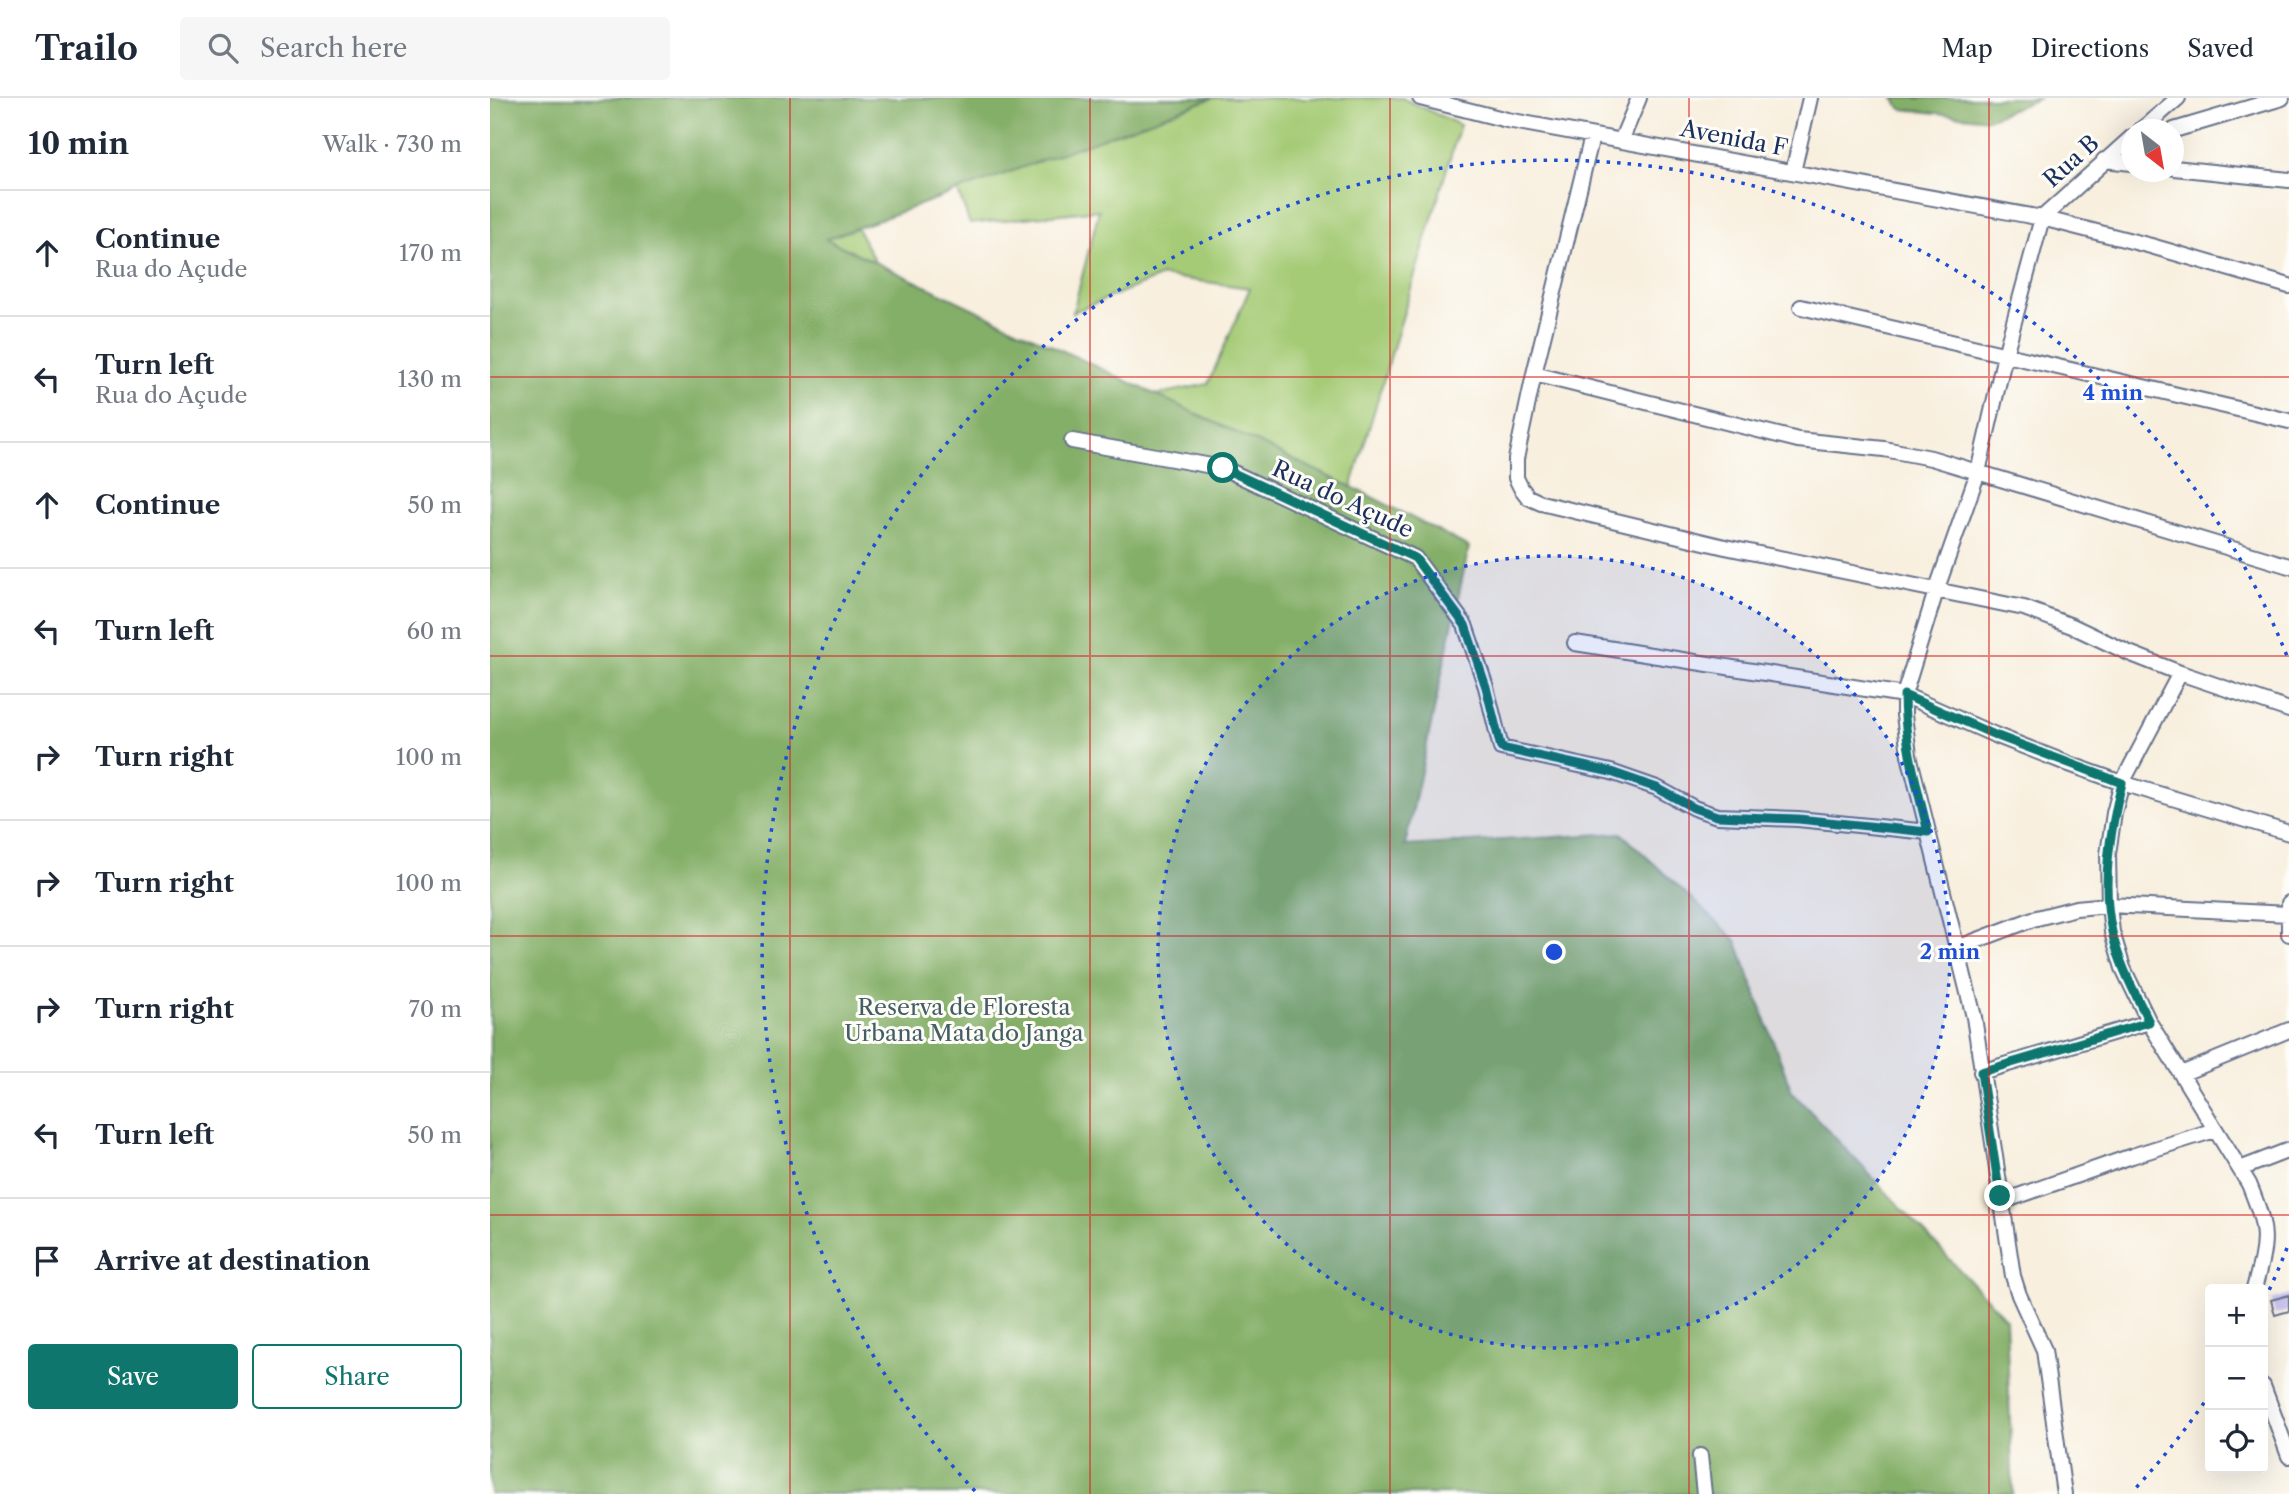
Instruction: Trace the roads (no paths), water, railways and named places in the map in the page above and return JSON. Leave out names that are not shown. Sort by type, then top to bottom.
[{"type":"street","name":"Avenida F","points":[[1420,98],[1507,120],[2042,218],[2289,286]]},
{"type":"street","points":[[1621,141],[1639,98]]},
{"type":"street","points":[[1793,173],[1810,98]]},
{"type":"street","points":[[2154,119],[2178,98]]},
{"type":"street","points":[[2184,127],[2282,98]]},
{"type":"street","points":[[1592,136],[1516,459],[1516,478],[1528,497],[1541,503],[1725,547],[2024,608],[2180,673],[2289,710]]},
{"type":"street","name":"Rua B","points":[[2042,218],[2121,147]]},
{"type":"street","points":[[2104,160],[2121,162]]},
{"type":"street","points":[[2184,169],[2289,180]]},
{"type":"street","points":[[2042,218],[1978,472],[1936,590],[1904,695],[1904,715],[1909,755],[1974,1017],[2013,1276],[2044,1350],[2064,1494]]},
{"type":"street","points":[[1801,307],[2289,421]]},
{"type":"street","points":[[1534,374],[1798,440],[1884,449],[1931,458],[2287,561]]},
{"type":"street","name":"Rua do Açude","points":[[1072,440],[1223,468],[1415,558],[1465,625],[1486,687],[1501,748],[1611,772],[1657,788],[1694,808],[1717,816],[1798,819],[1928,832]]},
{"type":"street","points":[[1575,643],[1904,695],[1995,735],[2122,783],[2289,833]]},
{"type":"street","points":[[2180,673],[2122,783],[2108,854],[2112,932],[2123,968],[2149,1022],[2240,1169],[2260,1210],[2265,1248],[2255,1284]]},
{"type":"street","points":[[1957,948],[2033,919],[2076,908],[2109,905],[2288,908],[2289,934]]},
{"type":"street","points":[[1981,1072],[2149,1022]]},
{"type":"street","points":[[2181,1074],[2289,1030]]},
{"type":"street","points":[[2001,1202],[2215,1130]]},
{"type":"street","points":[[2240,1169],[2289,1150]]},
{"type":"street","points":[[2268,1399],[2289,1456]]},
{"type":"street","points":[[1700,1456],[1704,1494]]},
{"type":"park label","name":"Reserva de Floresta Urbana Mata do Janga","points":[[964,1020]]}]
